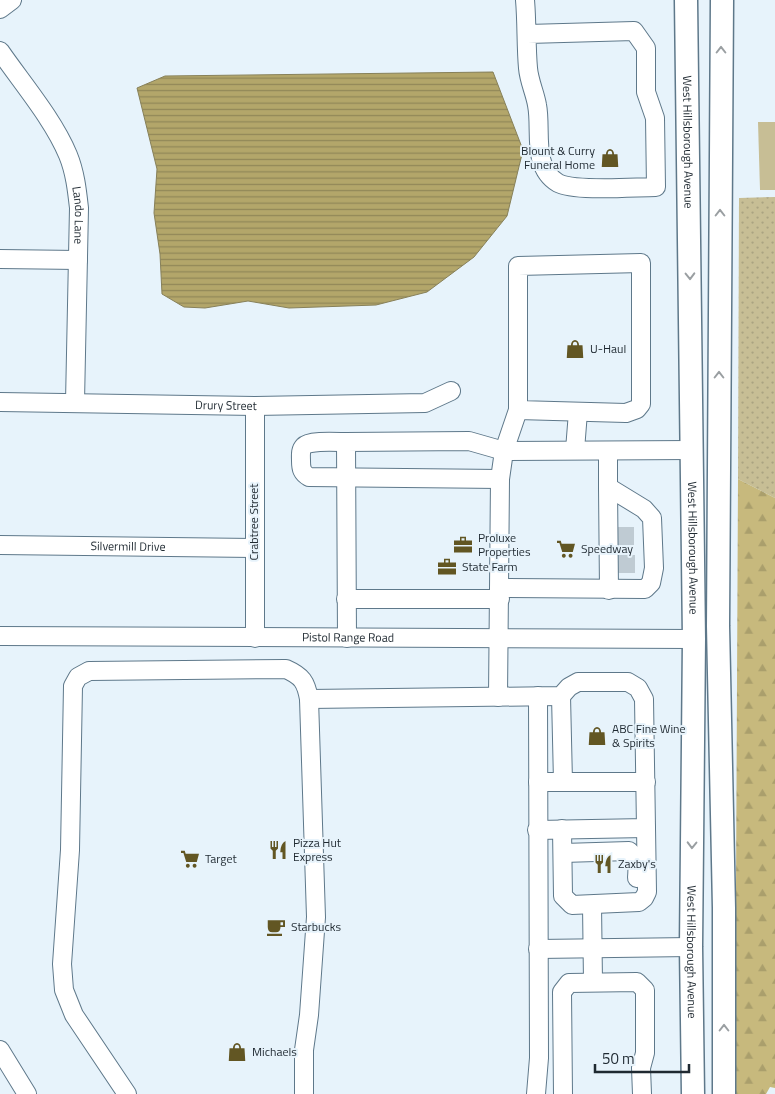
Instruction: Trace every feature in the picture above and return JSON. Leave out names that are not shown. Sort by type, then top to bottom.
[{"type":"main road","name":"West Hillsborough Avenue","points":[[686,0],[694,639],[691,947],[693,1094]]},
{"type":"main road","name":"West Hillsborough Avenue","points":[[722,0],[718,626],[724,908],[724,1094]]},
{"type":"main road","points":[[692,370],[707,411],[708,619],[711,626],[718,626]]},
{"type":"main road","points":[[694,639],[707,667],[710,866],[724,908]]},
{"type":"street","points":[[0,9],[12,0]]},
{"type":"street","points":[[525,0],[528,34],[528,70],[537,106],[540,155],[546,172],[558,183],[572,187],[656,187],[656,118],[646,92],[646,48],[634,31],[528,34]]},
{"type":"street","name":"Lando Lane","points":[[0,51],[53,128],[68,154],[76,180],[79,208],[76,402]]},
{"type":"street","points":[[0,259],[78,260]]},
{"type":"street","points":[[498,698],[500,479],[504,451],[518,410],[518,266],[641,264],[641,404],[637,409],[626,413],[518,410]]},
{"type":"street","name":"Drury Street","points":[[0,402],[255,406],[425,403],[451,391]]},
{"type":"street","name":"Crabtree Street","points":[[255,406],[255,638]]},
{"type":"street","points":[[575,450],[578,412]]},
{"type":"street","points":[[500,479],[309,478],[301,468],[301,452],[304,446],[309,443],[469,441],[504,451],[575,450],[608,452],[692,450]]},
{"type":"street","points":[[346,442],[347,638]]},
{"type":"street","points":[[608,452],[608,487],[613,564],[609,590]]},
{"type":"street","points":[[346,598],[645,589],[651,583],[647,564],[646,535],[652,518],[644,509],[608,487]]},
{"type":"street","name":"Silvermill Drive","points":[[0,545],[254,548]]},
{"type":"street","name":"Pistol Range Road","points":[[0,636],[694,639]]},
{"type":"street","points":[[127,1094],[74,1015],[64,990],[62,964],[70,850],[73,686],[78,677],[88,671],[286,669],[298,674],[307,684],[309,699],[316,917],[309,1015],[304,1050],[304,1094]]},
{"type":"street","points":[[562,829],[563,896],[572,905],[625,904],[639,902],[644,898],[646,892],[646,782],[644,699],[638,688],[628,682],[578,682],[569,687],[561,696],[563,782]]},
{"type":"street","points":[[538,696],[539,1058],[536,1094],[544,1094]]},
{"type":"street","points":[[309,699],[561,696]]},
{"type":"street","points":[[538,782],[646,782]]},
{"type":"street","points":[[537,830],[646,828]]},
{"type":"street","points":[[562,853],[629,851],[635,856],[638,864],[637,890],[633,897],[625,904]]},
{"type":"street","points":[[592,905],[593,982]]},
{"type":"street","points":[[538,949],[691,947]]},
{"type":"street","points":[[550,1094],[563,1094],[562,992],[569,983],[637,982],[646,990],[646,1054],[642,1068],[642,1094]]},
{"type":"street","points":[[0,1050],[27,1094]]},
{"type":"shaded area","points":[[493,72],[523,150],[507,216],[474,257],[427,292],[376,305],[289,308],[248,301],[205,308],[184,307],[162,294],[160,254],[154,213],[157,169],[137,88],[165,76]]},
{"type":"shaded area","points":[[758,122],[775,122],[775,190],[760,190]]},
{"type":"shaded area","points":[[775,197],[775,498],[738,479],[739,198]]},
{"type":"green space","points":[[738,479],[775,498],[775,1088],[770,1087],[766,1094],[735,1094]]},
{"type":"tunnel","points":[[616,536],[639,536]]},
{"type":"tunnel","points":[[617,564],[639,564]]},
{"type":"place","name":"Blount & Curry Funeral Home","points":[[610,158]]},
{"type":"place","name":"U-Haul","points":[[575,349]]},
{"type":"place","name":"Proluxe Properties","points":[[463,545]]},
{"type":"place","name":"Speedway","points":[[566,549]]},
{"type":"place","name":"State Farm","points":[[447,567]]},
{"type":"place","name":"ABC Fine Wine & Spirits","points":[[597,736]]},
{"type":"place","name":"Pizza Hut Express","points":[[278,850]]},
{"type":"place","name":"Target","points":[[190,859]]},
{"type":"place","name":"Zaxby's","points":[[603,864]]},
{"type":"place","name":"Starbucks","points":[[276,927]]},
{"type":"place","name":"Michaels","points":[[237,1052]]}]
